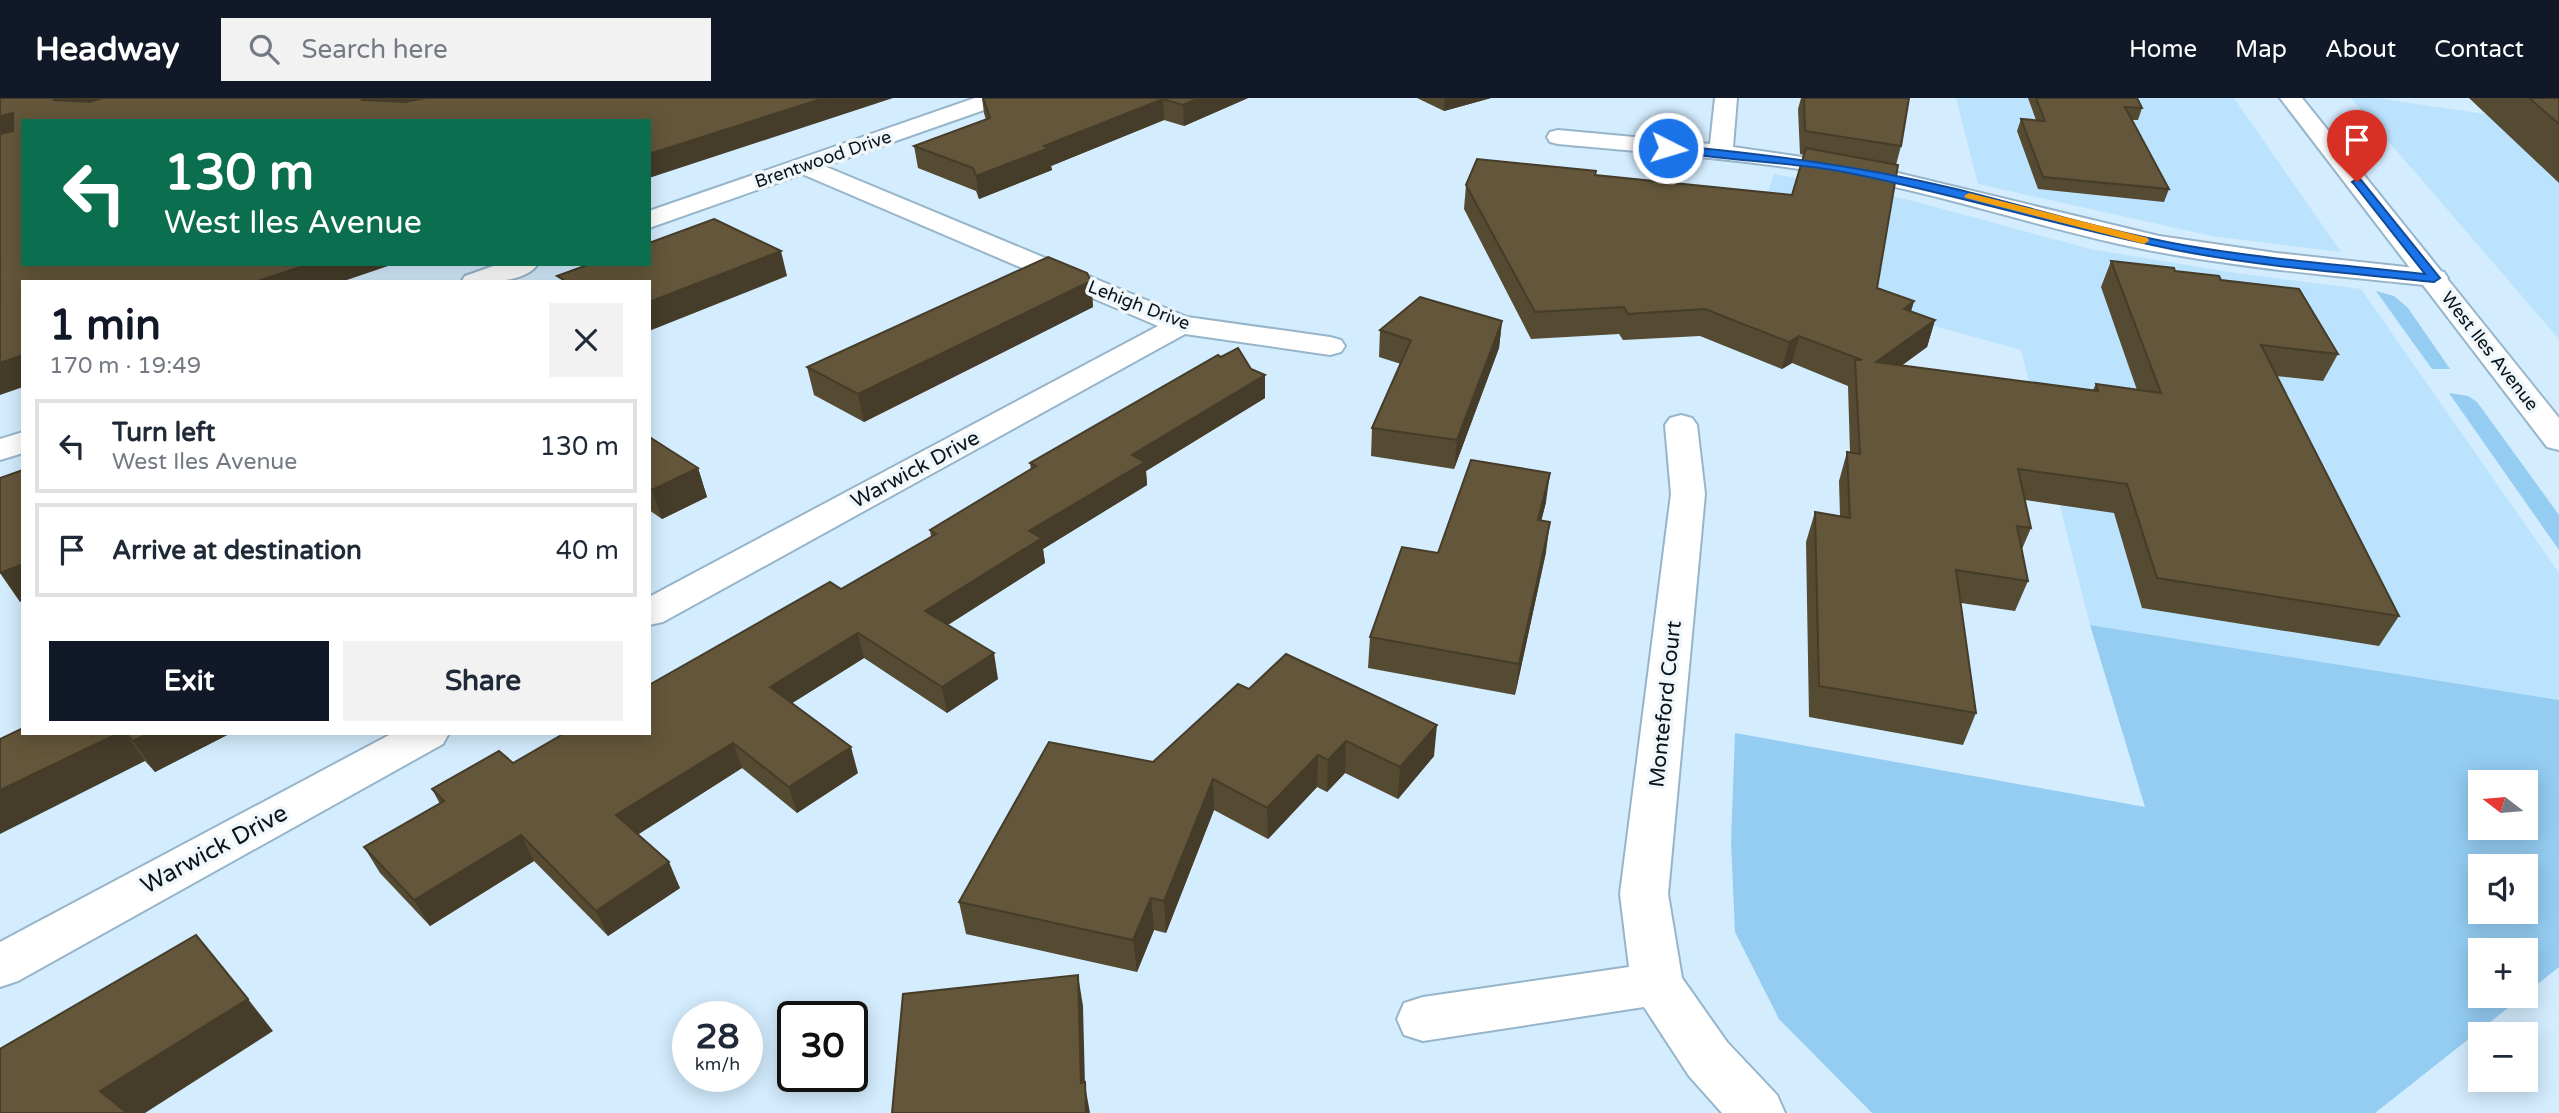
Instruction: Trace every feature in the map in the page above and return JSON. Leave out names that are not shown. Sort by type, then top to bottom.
[{"type":"street","name":"Brentwood Drive","points":[[651,219],[996,98]]},
{"type":"street","points":[[1721,153],[1726,98]]},
{"type":"street","name":"West Iles Avenue","points":[[2291,98],[2559,440]]},
{"type":"street","points":[[1558,137],[1810,164],[1893,179],[2182,248],[2271,261],[2434,278]]},
{"type":"street","name":"Lehigh Drive","points":[[803,166],[1181,325],[1330,346]]},
{"type":"street","points":[[481,280],[519,266]]},
{"type":"street","name":"Warwick Drive","points":[[651,612],[1181,325]]},
{"type":"street","name":"Monteford Court","points":[[1681,425],[1688,494],[1644,894],[1657,984],[1708,1059],[1757,1113]]},
{"type":"street","points":[[0,450],[21,443]]},
{"type":"street","name":"Warwick Drive","points":[[0,965],[424,735]]},
{"type":"street","points":[[1423,1019],[1657,984]]},
{"type":"shaded area","points":[[1956,98],[2234,98],[2341,252],[2212,236],[1978,184]]},
{"type":"shaded area","points":[[2351,98],[2376,98],[2559,125],[2559,339]]},
{"type":"shaded area","points":[[1774,174],[1906,199],[2090,249],[2236,273],[2361,289],[2559,573],[2559,700],[2090,625],[2021,350],[1740,272]]},
{"type":"shaded area","points":[[2376,291],[2394,296],[2408,308],[2450,369],[2432,369]]},
{"type":"shaded area","points":[[2449,393],[2468,396],[2477,402],[2559,515],[2559,550]]},
{"type":"shaded area","points":[[2090,625],[2559,700],[2559,967],[2538,984],[2538,938],[2468,938],[2468,1008],[2508,1008],[2490,1022],[2468,1022],[2468,1039],[2375,1113],[1872,1113],[1779,1019],[1735,932],[1731,842],[1735,733],[2145,807]]},
{"type":"building","points":[[0,98],[55,98],[54,100],[90,102],[102,98],[363,98],[362,100],[405,102],[425,98],[824,98],[651,153],[651,119],[21,119],[21,266],[303,266],[261,280],[21,280],[21,356],[0,363],[0,134],[13,131],[13,113],[0,116]]},
{"type":"building","points":[[983,98],[1199,98],[1183,105],[1163,99],[976,176],[973,168],[914,146],[990,118]]},
{"type":"building","points":[[1804,98],[1909,98],[1901,146],[1805,131]]},
{"type":"building","points":[[2036,98],[2137,98],[2142,108],[2125,107],[2169,189],[2043,177],[2021,119],[2045,121]]},
{"type":"building","points":[[2529,98],[2559,98],[2559,124]]},
{"type":"building","points":[[1806,148],[1898,165],[1877,288],[1914,301],[1904,309],[1935,320],[1876,362],[2098,391],[2096,384],[2161,393],[2111,261],[2174,268],[2175,271],[2219,276],[2221,280],[2299,289],[2338,354],[2261,345],[2399,616],[2157,578],[2127,484],[2018,469],[2031,528],[2017,526],[2028,581],[1956,570],[1976,713],[1819,686],[1815,512],[1850,518],[1847,452],[1860,454],[1855,360],[1862,360],[1799,336],[1789,342],[1705,309],[1628,314],[1624,307],[1535,312],[1466,185],[1477,159],[1596,171],[1595,175],[1792,195]]},
{"type":"building","points":[[714,219],[781,251],[651,301],[651,280],[564,280],[557,276],[584,266],[651,266],[651,242]]},
{"type":"building","points":[[1048,257],[1087,273],[1091,281],[858,394],[807,367]]},
{"type":"building","points":[[1420,297],[1502,321],[1457,440],[1372,428],[1411,340],[1380,330]]},
{"type":"building","points":[[1238,348],[1251,369],[1265,375],[1132,455],[1145,462],[1029,531],[1042,538],[925,611],[994,653],[942,687],[858,633],[770,687],[851,747],[789,787],[733,743],[616,815],[669,862],[596,911],[521,835],[414,900],[364,847],[444,801],[432,789],[499,751],[513,763],[562,735],[651,735],[651,684],[830,582],[841,589],[936,534],[930,530],[1036,466],[1030,463],[1218,355],[1221,357]]},
{"type":"building","points":[[651,438],[698,468],[651,489]]},
{"type":"building","points":[[1471,460],[1550,473],[1538,520],[1550,522],[1519,664],[1370,637],[1402,547],[1438,553]]},
{"type":"building","points":[[21,471],[21,565],[0,573],[0,478]]},
{"type":"building","points":[[1286,654],[1437,725],[1400,767],[1346,741],[1328,760],[1318,755],[1267,808],[1213,779],[1164,901],[1151,898],[1133,940],[959,902],[1049,742],[1153,762],[1238,684],[1249,689]]},
{"type":"building","points":[[21,729],[21,735],[115,735],[0,790],[0,739]]},
{"type":"building","points":[[128,735],[146,735],[133,741]]},
{"type":"building","points":[[196,935],[248,999],[100,1091],[127,1113],[0,1113],[0,1049]]},
{"type":"building","points":[[1078,975],[1081,1083],[1085,1082],[1086,1113],[892,1113],[903,994]]},
{"type":"slow traffic","points":[[1969,196],[2144,241]]},
{"type":"route","points":[[1668,148],[1762,157],[1893,179],[1954,192],[2096,230],[2182,248],[2271,261],[2434,278],[2357,182]]}]
